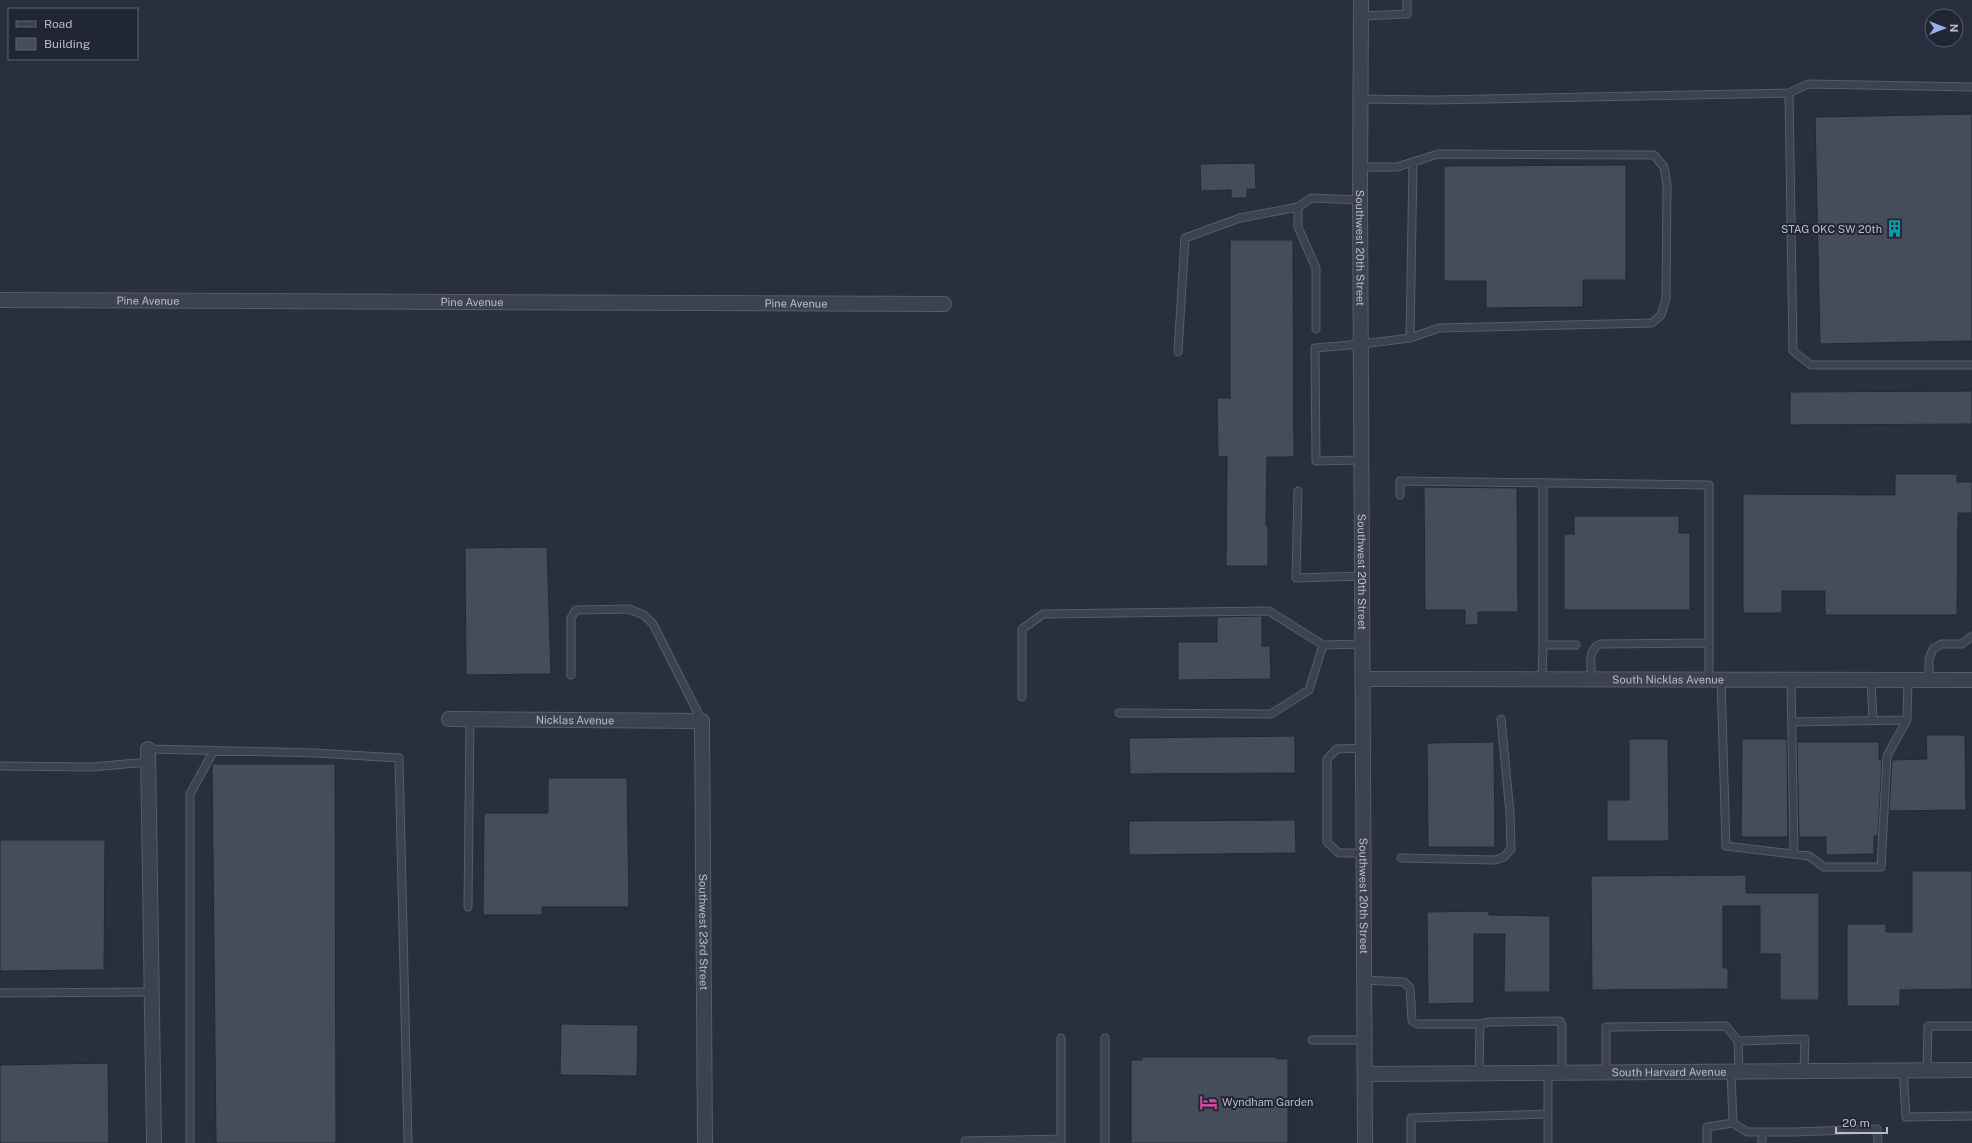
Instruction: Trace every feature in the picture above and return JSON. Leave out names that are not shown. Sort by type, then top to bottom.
[{"type":"street","name":"Southwest 20th Street","points":[[1361,0],[1360,200],[1366,1040],[1365,1143]]},
{"type":"street","name":"Pine Avenue","points":[[0,300],[944,304]]},
{"type":"street","name":"South Nicklas Avenue","points":[[1364,679],[1972,680]]},
{"type":"street","name":"Nicklas Avenue","points":[[449,719],[702,721]]},
{"type":"street","name":"Southwest 23rd Street","points":[[702,721],[705,1143]]},
{"type":"street","points":[[148,756],[154,1143]]},
{"type":"street","name":"South Harvard Avenue","points":[[1366,1074],[1972,1070]]},
{"type":"lane","points":[[1361,16],[1407,14],[1407,0]]},
{"type":"lane","points":[[1360,100],[1440,100],[1789,93],[1808,84],[1972,87]]},
{"type":"lane","points":[[1789,93],[1793,351],[1811,365],[1972,365]]},
{"type":"lane","points":[[1360,166],[1397,167],[1438,154],[1654,155],[1664,167],[1667,185],[1666,299],[1661,315],[1652,323],[1439,328],[1410,338],[1315,348],[1316,461],[1362,460]]},
{"type":"lane","points":[[1410,338],[1413,163]]},
{"type":"lane","points":[[1178,352],[1185,238],[1240,218],[1298,207],[1311,198],[1360,200]]},
{"type":"lane","points":[[1298,207],[1298,227],[1316,268],[1316,329]]},
{"type":"lane","points":[[1400,495],[1400,480],[1709,485],[1709,643],[1715,679],[1726,846],[1809,856],[1824,867],[1881,867],[1887,756],[1907,720],[1908,680]]},
{"type":"lane","points":[[1542,679],[1543,483]]},
{"type":"lane","points":[[1298,491],[1296,578],[1363,576]]},
{"type":"lane","points":[[571,675],[570,618],[576,610],[629,609],[644,615],[653,624],[702,721]]},
{"type":"lane","points":[[1022,697],[1022,629],[1043,614],[1269,611],[1323,645],[1363,644]]},
{"type":"lane","points":[[1929,680],[1929,659],[1933,649],[1941,644],[1962,644],[1972,636]]},
{"type":"lane","points":[[1592,679],[1591,652],[1595,646],[1600,644],[1709,643]]},
{"type":"lane","points":[[1119,713],[1271,714],[1309,690],[1323,645]]},
{"type":"lane","points":[[1543,645],[1576,645]]},
{"type":"lane","points":[[1791,680],[1794,854]]},
{"type":"lane","points":[[1871,680],[1873,720]]},
{"type":"lane","points":[[468,907],[470,719]]},
{"type":"lane","points":[[1401,858],[1495,860],[1504,857],[1510,849],[1510,813],[1501,719]]},
{"type":"lane","points":[[1792,722],[1907,720]]},
{"type":"lane","points":[[1364,748],[1337,749],[1327,758],[1327,842],[1339,853],[1364,853]]},
{"type":"lane","points":[[190,1143],[190,794],[214,750]]},
{"type":"lane","points":[[0,766],[92,767],[148,756],[214,750],[316,753],[399,758],[408,1143]]},
{"type":"lane","points":[[1365,980],[1404,982],[1407,984],[1410,988],[1412,1021],[1418,1024],[1480,1024],[1489,1022],[1560,1021],[1562,1026],[1548,1114],[1548,1143]]},
{"type":"lane","points":[[0,993],[152,992]]},
{"type":"lane","points":[[1479,1074],[1480,1024]]},
{"type":"lane","points":[[1606,1072],[1606,1027],[1726,1026],[1738,1041],[1733,1123]]},
{"type":"lane","points":[[1927,1070],[1928,1026],[1972,1026]]},
{"type":"lane","points":[[965,1141],[1061,1141],[1061,1038]]},
{"type":"lane","points":[[1105,1038],[1105,1143]]},
{"type":"lane","points":[[1738,1041],[1805,1039],[1804,1071]]},
{"type":"lane","points":[[1312,1040],[1366,1040]]},
{"type":"lane","points":[[1904,1070],[1906,1117],[1972,1116]]},
{"type":"lane","points":[[1411,1143],[1411,1118],[1548,1114]]},
{"type":"lane","points":[[1707,1143],[1707,1127],[1733,1123],[1747,1132],[1877,1130],[1878,1143]]},
{"type":"lane","points":[[1762,1132],[1762,1143]]},
{"type":"building","name":"STAG OKC SW 20th","points":[[1972,114],[1972,341],[1820,344],[1815,117]]},
{"type":"building","points":[[1255,163],[1256,189],[1247,189],[1247,198],[1231,198],[1231,190],[1201,191],[1200,164]]},
{"type":"building","points":[[1626,165],[1626,280],[1583,280],[1583,307],[1486,308],[1486,281],[1444,281],[1444,166]]},
{"type":"building","points":[[1230,240],[1293,240],[1294,457],[1267,457],[1266,526],[1268,526],[1268,566],[1226,566],[1227,457],[1218,457],[1217,398],[1230,398]]},
{"type":"building","points":[[1972,391],[1972,424],[1790,425],[1790,392]]},
{"type":"building","points":[[1895,474],[1957,474],[1957,482],[1972,482],[1972,513],[1958,513],[1957,615],[1825,615],[1825,591],[1782,591],[1782,613],[1743,613],[1743,494],[1895,495]]},
{"type":"building","points":[[1424,487],[1517,488],[1518,612],[1478,612],[1478,625],[1465,625],[1465,610],[1425,610]]},
{"type":"building","points":[[1574,516],[1679,516],[1679,533],[1690,533],[1690,610],[1564,610],[1564,534],[1574,534]]},
{"type":"building","points":[[547,547],[551,674],[466,675],[465,548]]},
{"type":"building","points":[[1262,616],[1262,646],[1270,646],[1271,679],[1178,680],[1178,642],[1217,642],[1217,617]]},
{"type":"building","points":[[1926,735],[1965,735],[1966,810],[1889,811],[1892,760],[1927,759]]},
{"type":"building","points":[[1295,736],[1295,773],[1130,774],[1129,738]]},
{"type":"building","points":[[1629,739],[1668,739],[1669,841],[1607,841],[1607,800],[1629,800]]},
{"type":"building","points":[[1742,739],[1787,739],[1788,837],[1741,837]]},
{"type":"building","points":[[1494,742],[1495,847],[1428,847],[1427,743]]},
{"type":"building","points":[[1797,742],[1879,742],[1879,760],[1882,760],[1878,836],[1874,836],[1874,854],[1826,855],[1826,837],[1799,837]]},
{"type":"building","points":[[212,764],[335,764],[336,1143],[216,1143]]},
{"type":"building","points":[[548,778],[627,778],[629,907],[542,907],[542,915],[483,915],[484,813],[548,813]]},
{"type":"building","points":[[1295,820],[1296,853],[1129,855],[1129,821]]},
{"type":"building","points":[[0,840],[105,840],[104,970],[0,971]]},
{"type":"building","points":[[1912,871],[1972,871],[1972,989],[1900,990],[1900,1006],[1847,1006],[1847,924],[1886,924],[1886,932],[1912,932]]},
{"type":"building","points":[[1746,875],[1746,893],[1819,893],[1819,1000],[1780,1000],[1780,954],[1760,954],[1760,906],[1723,906],[1723,968],[1728,968],[1728,989],[1592,990],[1591,876]]},
{"type":"building","points":[[1489,911],[1489,915],[1550,916],[1550,992],[1504,992],[1505,934],[1474,934],[1474,1003],[1428,1004],[1427,912]]},
{"type":"building","points":[[561,1024],[638,1025],[637,1076],[560,1075]]},
{"type":"building","name":"Wyndham Garden","points":[[1142,1057],[1277,1057],[1277,1059],[1288,1059],[1288,1143],[1131,1143],[1131,1060],[1142,1060]]},
{"type":"building","points":[[108,1063],[109,1143],[0,1143],[0,1065]]},
{"type":"place","name":"STAG OKC SW 20th","points":[[1895,229]]},
{"type":"place","name":"Wyndham Garden","points":[[1209,1102]]}]
